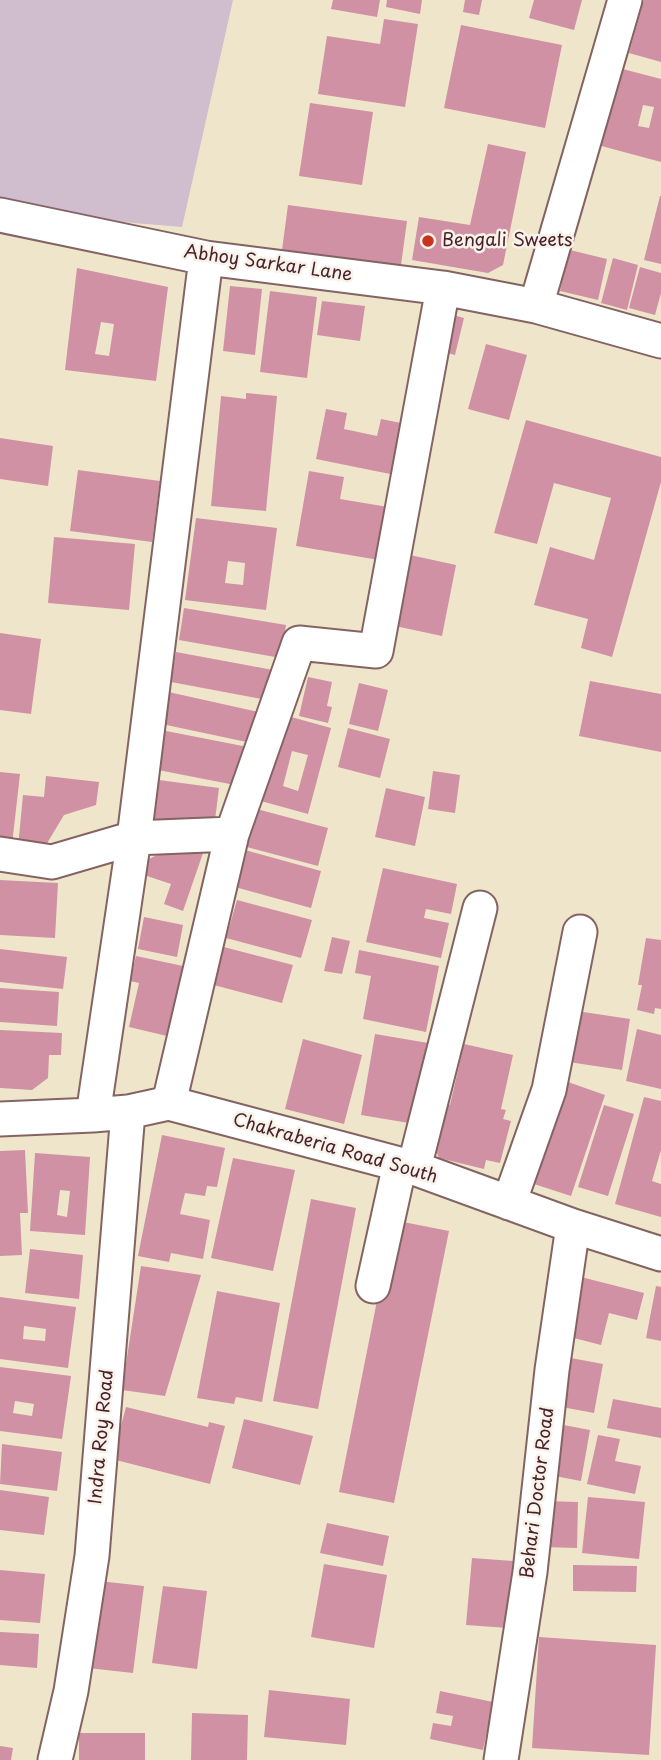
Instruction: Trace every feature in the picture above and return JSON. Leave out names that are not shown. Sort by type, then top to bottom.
[{"type":"street","points":[[536,306],[625,0]]},
{"type":"street","name":"Abhoy Sarkar Lane","points":[[0,215],[206,258],[443,288],[659,332]]},
{"type":"street","points":[[93,1115],[134,838],[206,258]]},
{"type":"street","points":[[169,1103],[232,834],[299,643],[376,651],[443,288]]},
{"type":"street","points":[[0,854],[52,862],[134,838],[232,834]]},
{"type":"street","points":[[373,1286],[480,908]]},
{"type":"street","points":[[509,1203],[549,1090],[580,933]]},
{"type":"street","name":"Chakraberia Road South","points":[[0,1119],[128,1112],[169,1103],[407,1166],[573,1226],[661,1254]]},
{"type":"street","name":"Indra Roy Road","points":[[55,1760],[71,1692],[92,1556],[128,1112]]},
{"type":"street","name":"Behari Doctor Road","points":[[501,1760],[530,1572],[552,1370],[573,1226]]},
{"type":"shaded area","points":[[0,0],[233,0],[182,227],[122,222],[0,198]]},
{"type":"building","points":[[333,0],[380,0],[377,17],[331,9]]},
{"type":"building","points":[[387,0],[422,0],[420,14],[386,7]]},
{"type":"building","points":[[465,0],[482,0],[479,15],[463,12]]},
{"type":"building","points":[[534,0],[582,0],[574,30],[529,18]]},
{"type":"building","points":[[644,0],[661,0],[661,62],[629,53]]},
{"type":"building","points":[[384,19],[418,24],[405,107],[318,94],[327,36],[380,44]]},
{"type":"building","points":[[461,25],[562,45],[545,128],[444,108]]},
{"type":"building","points":[[615,67],[661,79],[661,162],[594,144]],"holes":[[[643,105],[654,107],[649,128],[638,126]]]},
{"type":"building","points":[[310,103],[373,112],[362,185],[299,176]]},
{"type":"building","points":[[488,144],[526,152],[503,265],[488,273],[412,260],[419,217],[470,225]]},
{"type":"building","points":[[661,196],[661,264],[644,260]]},
{"type":"building","points":[[288,205],[407,221],[401,265],[282,250]]},
{"type":"building","points":[[570,250],[607,259],[598,300],[560,291]]},
{"type":"building","points":[[613,258],[638,265],[627,310],[601,303]]},
{"type":"building","points":[[640,267],[661,273],[661,293],[655,315],[629,308]]},
{"type":"building","points":[[77,268],[168,287],[156,381],[65,370]],"holes":[[[101,322],[114,324],[109,356],[95,354]]]},
{"type":"building","points":[[230,286],[262,289],[255,355],[223,351]]},
{"type":"building","points":[[270,291],[317,297],[307,378],[260,372]]},
{"type":"building","points":[[322,301],[365,306],[360,341],[317,335]]},
{"type":"building","points":[[446,313],[464,318],[455,355],[437,350]]},
{"type":"building","points":[[486,344],[527,355],[509,420],[468,409]]},
{"type":"building","points":[[246,393],[277,396],[266,511],[211,506],[221,396],[246,399]]},
{"type":"building","points":[[326,409],[347,413],[344,429],[377,436],[381,419],[411,425],[400,476],[316,459]]},
{"type":"building","points":[[526,420],[661,457],[661,482],[612,657],[581,648],[588,619],[534,605],[550,547],[594,560],[611,498],[554,483],[537,544],[494,533]]},
{"type":"building","points":[[0,438],[53,446],[48,486],[0,479]]},
{"type":"building","points":[[78,470],[160,481],[152,542],[70,531]]},
{"type":"building","points":[[309,471],[344,477],[340,499],[388,507],[379,560],[296,546]]},
{"type":"building","points":[[196,518],[277,528],[266,610],[185,600]],"holes":[[[228,561],[245,563],[243,585],[225,583]]]},
{"type":"building","points":[[54,537],[135,544],[129,610],[48,603]]},
{"type":"building","points":[[410,555],[456,565],[442,636],[395,626]]},
{"type":"building","points":[[184,608],[286,625],[281,658],[179,640]]},
{"type":"building","points":[[0,633],[41,639],[31,714],[0,710]]},
{"type":"building","points":[[176,652],[273,670],[267,700],[171,682]]},
{"type":"building","points":[[308,677],[332,682],[327,706],[332,707],[328,723],[299,716]]},
{"type":"building","points":[[590,681],[661,694],[661,752],[579,736]]},
{"type":"building","points":[[359,683],[388,690],[378,731],[349,724]]},
{"type":"building","points":[[164,691],[263,713],[256,744],[157,723]]},
{"type":"building","points":[[284,715],[331,728],[308,814],[261,801]],"holes":[[[292,751],[308,755],[298,791],[283,786]]]},
{"type":"building","points":[[348,728],[390,739],[380,778],[338,767]]},
{"type":"building","points":[[161,730],[253,748],[245,787],[153,769]]},
{"type":"building","points":[[433,771],[460,775],[455,813],[428,809]]},
{"type":"building","points":[[0,772],[20,774],[12,845],[0,844]]},
{"type":"building","points":[[46,776],[99,782],[96,805],[64,815],[43,850],[18,847],[23,795],[44,797]]},
{"type":"building","points":[[159,780],[219,788],[214,828],[154,820]]},
{"type":"building","points":[[386,788],[425,797],[415,846],[375,837]]},
{"type":"building","points":[[253,808],[328,828],[318,866],[243,846]]},
{"type":"building","points":[[177,845],[203,853],[183,911],[164,904],[171,884],[141,874],[145,861]]},
{"type":"building","points":[[245,850],[321,871],[311,908],[235,887]]},
{"type":"building","points":[[383,868],[457,884],[451,914],[426,909],[424,918],[449,923],[441,958],[366,942]]},
{"type":"building","points":[[0,880],[58,883],[55,938],[0,935]]},
{"type":"building","points":[[237,900],[312,920],[301,958],[226,938]]},
{"type":"building","points":[[144,917],[183,925],[177,957],[138,949]]},
{"type":"building","points":[[332,937],[350,941],[342,974],[324,971]]},
{"type":"building","points":[[646,938],[661,940],[661,1009],[655,1008],[654,1014],[637,1010],[642,985],[638,985]]},
{"type":"building","points":[[216,945],[293,965],[282,1003],[206,983]]},
{"type":"building","points":[[0,949],[67,957],[63,989],[0,982]]},
{"type":"building","points":[[359,950],[439,966],[426,1032],[363,1019],[371,976],[355,973]]},
{"type":"building","points":[[136,956],[183,966],[167,1036],[129,1027],[139,983],[130,981]]},
{"type":"building","points":[[0,988],[59,992],[57,1026],[0,1022]]},
{"type":"building","points":[[570,1010],[630,1019],[622,1070],[562,1061]]},
{"type":"building","points":[[637,1029],[661,1035],[661,1089],[626,1081]]},
{"type":"building","points":[[0,1030],[62,1033],[61,1055],[49,1055],[48,1078],[32,1090],[0,1088]]},
{"type":"building","points":[[375,1034],[434,1044],[421,1125],[361,1115]]},
{"type":"building","points":[[303,1039],[362,1055],[344,1124],[285,1109]]},
{"type":"building","points":[[464,1044],[513,1055],[501,1109],[506,1110],[503,1119],[511,1121],[500,1163],[486,1160],[484,1169],[439,1158],[433,1144],[443,1103],[450,1105]]},
{"type":"building","points":[[568,1082],[605,1095],[571,1196],[534,1184]]},
{"type":"building","points":[[644,1097],[661,1101],[661,1150],[652,1181],[661,1184],[661,1217],[615,1204]]},
{"type":"building","points":[[604,1105],[634,1114],[608,1196],[578,1187]]},
{"type":"building","points":[[162,1135],[225,1148],[217,1187],[207,1186],[205,1196],[185,1193],[180,1214],[210,1220],[203,1259],[171,1253],[169,1262],[138,1256]]},
{"type":"building","points":[[25,1150],[28,1213],[20,1213],[22,1255],[0,1256],[0,1151]]},
{"type":"building","points":[[35,1153],[90,1157],[85,1235],[30,1231]],"holes":[[[60,1190],[70,1191],[67,1217],[57,1215]]]},
{"type":"building","points":[[233,1158],[295,1170],[273,1271],[211,1258]]},
{"type":"building","points":[[311,1199],[356,1208],[318,1409],[273,1401]]},
{"type":"building","points":[[393,1220],[449,1231],[394,1503],[339,1492]]},
{"type":"building","points":[[30,1249],[83,1255],[79,1299],[25,1293]]},
{"type":"building","points":[[141,1266],[201,1275],[165,1396],[122,1390]]},
{"type":"building","points":[[581,1277],[644,1293],[637,1320],[609,1313],[601,1345],[566,1336]]},
{"type":"building","points":[[656,1286],[661,1287],[661,1341],[646,1338]]},
{"type":"building","points":[[217,1291],[280,1303],[262,1402],[236,1397],[234,1404],[197,1398]]},
{"type":"building","points":[[0,1297],[76,1307],[68,1368],[0,1359]],"holes":[[[24,1326],[46,1329],[45,1341],[23,1339]]]},
{"type":"building","points":[[560,1356],[603,1364],[594,1413],[551,1405]]},
{"type":"building","points":[[0,1367],[71,1376],[62,1439],[0,1431]],"holes":[[[15,1401],[34,1404],[32,1416],[13,1413]]]},
{"type":"building","points":[[613,1399],[661,1408],[661,1438],[607,1428]]},
{"type":"building","points":[[126,1407],[208,1427],[209,1422],[225,1426],[210,1484],[112,1459]]},
{"type":"building","points":[[244,1419],[313,1436],[300,1485],[232,1468]]},
{"type":"building","points":[[553,1423],[590,1430],[581,1481],[544,1474]]},
{"type":"building","points":[[598,1435],[620,1439],[615,1461],[641,1466],[635,1494],[587,1484]]},
{"type":"building","points":[[2,1444],[62,1452],[57,1491],[0,1484]]},
{"type":"building","points":[[0,1490],[49,1497],[44,1535],[0,1530]]},
{"type":"building","points":[[588,1497],[645,1502],[639,1559],[582,1553]]},
{"type":"building","points":[[544,1501],[578,1502],[577,1548],[543,1547]]},
{"type":"building","points":[[327,1523],[389,1536],[383,1566],[320,1553]]},
{"type":"building","points":[[472,1558],[513,1561],[508,1628],[466,1625]]},
{"type":"building","points":[[324,1564],[387,1575],[374,1648],[311,1637]]},
{"type":"building","points":[[573,1565],[637,1566],[636,1592],[573,1591]]},
{"type":"building","points":[[0,1570],[45,1574],[40,1623],[0,1620]]},
{"type":"building","points":[[99,1581],[144,1586],[133,1673],[88,1668]]},
{"type":"building","points":[[163,1586],[207,1591],[197,1669],[152,1663]]},
{"type":"building","points":[[0,1632],[39,1634],[37,1668],[0,1665]]},
{"type":"building","points":[[539,1637],[656,1645],[649,1755],[532,1748]]},
{"type":"building","points":[[269,1690],[350,1699],[346,1745],[264,1737]]},
{"type":"building","points":[[440,1691],[493,1702],[483,1750],[430,1739],[433,1723],[451,1726],[453,1716],[436,1713]]},
{"type":"building","points":[[192,1713],[248,1715],[247,1760],[191,1760]]},
{"type":"building","points":[[79,1733],[145,1733],[145,1760],[79,1760]]},
{"type":"building","points":[[0,1746],[13,1748],[11,1760],[0,1760]]},
{"type":"place","name":"Bengali Sweets","points":[[428,241]]}]
